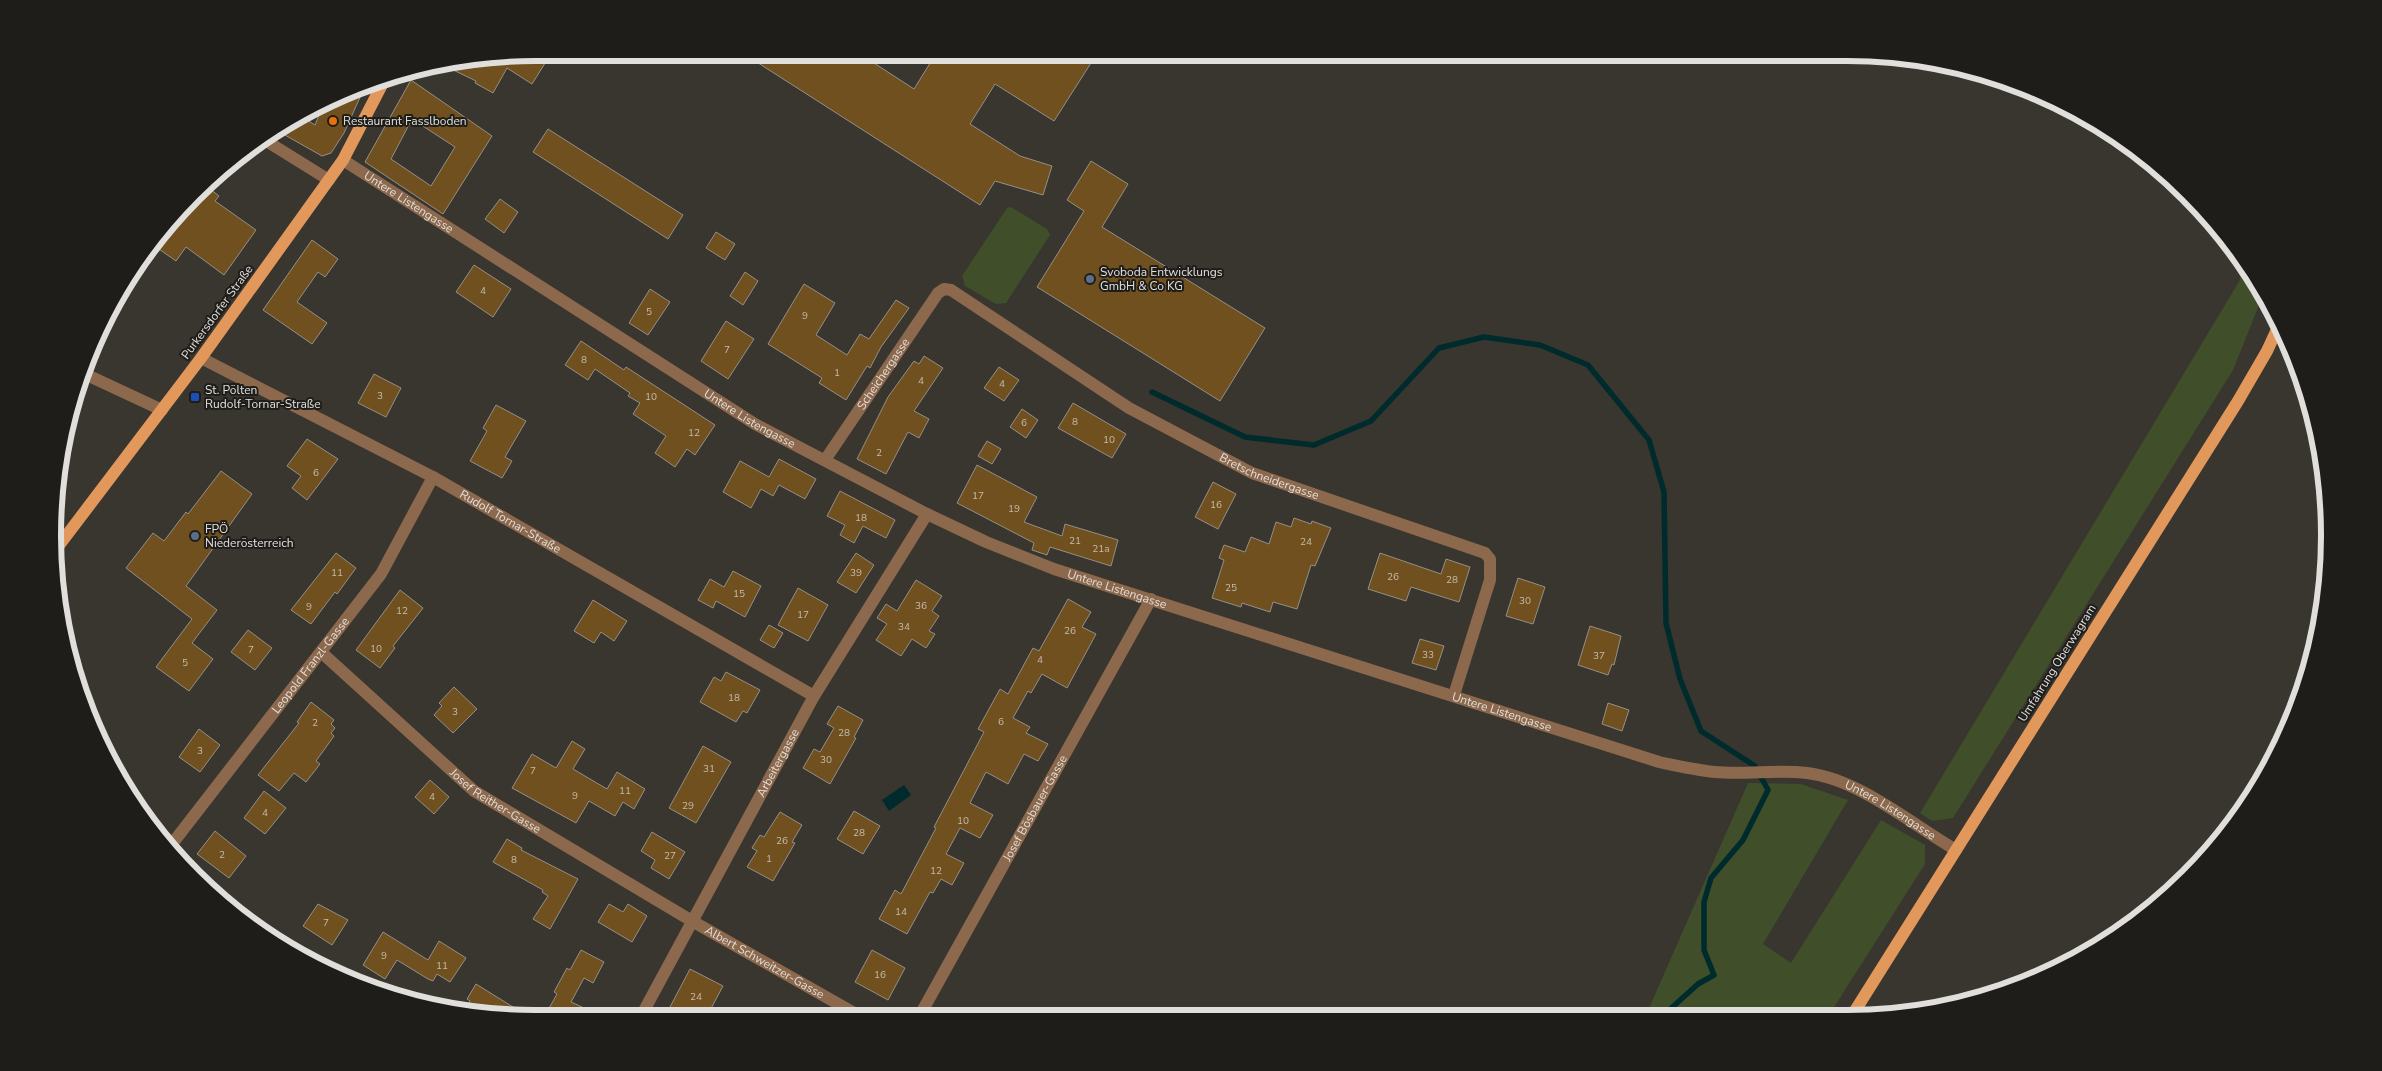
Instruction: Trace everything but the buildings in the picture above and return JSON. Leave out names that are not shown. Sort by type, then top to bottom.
[{"type":"main road","name":"Purkersdorfer Straße","points":[[61,543],[201,358],[329,180],[343,160],[381,87]]},
{"type":"main road","name":"Umfahrung Oberwagram","points":[[1856,1010],[2238,401],[2267,352],[2275,333]]},
{"type":"street","points":[[269,143],[329,180]]},
{"type":"street","name":"Untere Listengasse","points":[[343,160],[746,419],[927,514],[986,542],[1054,569],[1454,695],[1659,762],[1716,772],[1807,773],[1845,784],[1884,804],[1956,850]]},
{"type":"street","name":"Scheichergasse","points":[[825,460],[938,293],[944,289]]},
{"type":"street","name":"Bretschneidergasse","points":[[944,289],[951,290],[1129,408],[1252,473],[1485,553],[1490,559],[1490,580],[1454,695]]},
{"type":"street","name":"Rudolf Tornar-Straße","points":[[201,358],[433,477],[814,696]]},
{"type":"street","points":[[89,376],[162,410]]},
{"type":"street","name":"Leopold Franzl-Gasse","points":[[174,842],[381,574],[433,477]]},
{"type":"street","name":"Arbeitergasse","points":[[644,1010],[814,696],[927,514]]},
{"type":"street","name":"Josef Bösbauer-Gasse","points":[[923,1010],[1151,599]]},
{"type":"street","name":"Josef Reither-Gasse","points":[[320,652],[474,790],[692,921]]},
{"type":"street","name":"Albert Schweitzer-Gasse","points":[[692,921],[850,1010]]},
{"type":"green space","points":[[1011,207],[1047,229],[1050,235],[1006,303],[996,304],[965,286],[962,276],[1007,208]]},
{"type":"green space","points":[[2240,271],[2260,303],[2233,370],[1953,818],[1932,821],[1920,813],[2240,280]]},
{"type":"green space","points":[[1748,783],[1801,784],[1848,800],[1763,944],[1791,963],[1881,820],[1925,845],[1925,864],[1832,1010],[1648,1010]]},
{"type":"water","points":[[904,785],[911,795],[889,811],[882,800]]},
{"type":"waterway","points":[[1152,392],[1245,437],[1314,445],[1371,421],[1439,348],[1484,337],[1540,345],[1588,365],[1649,440],[1664,492],[1666,623],[1680,679],[1701,731],[1755,766],[1768,790],[1743,840],[1711,878],[1704,902],[1704,950],[1714,975],[1698,984],[1669,1010]]},
{"type":"place","name":"Restaurant Fasslboden","points":[[333,121]]},
{"type":"place","name":"Svoboda Entwicklungs GmbH & Co KG","points":[[1090,279]]},
{"type":"place","name":"St. Pölten Rudolf-Tornar-Straße","points":[[195,397]]},
{"type":"place","name":"FPÖ Niederösterreich","points":[[195,536]]}]
